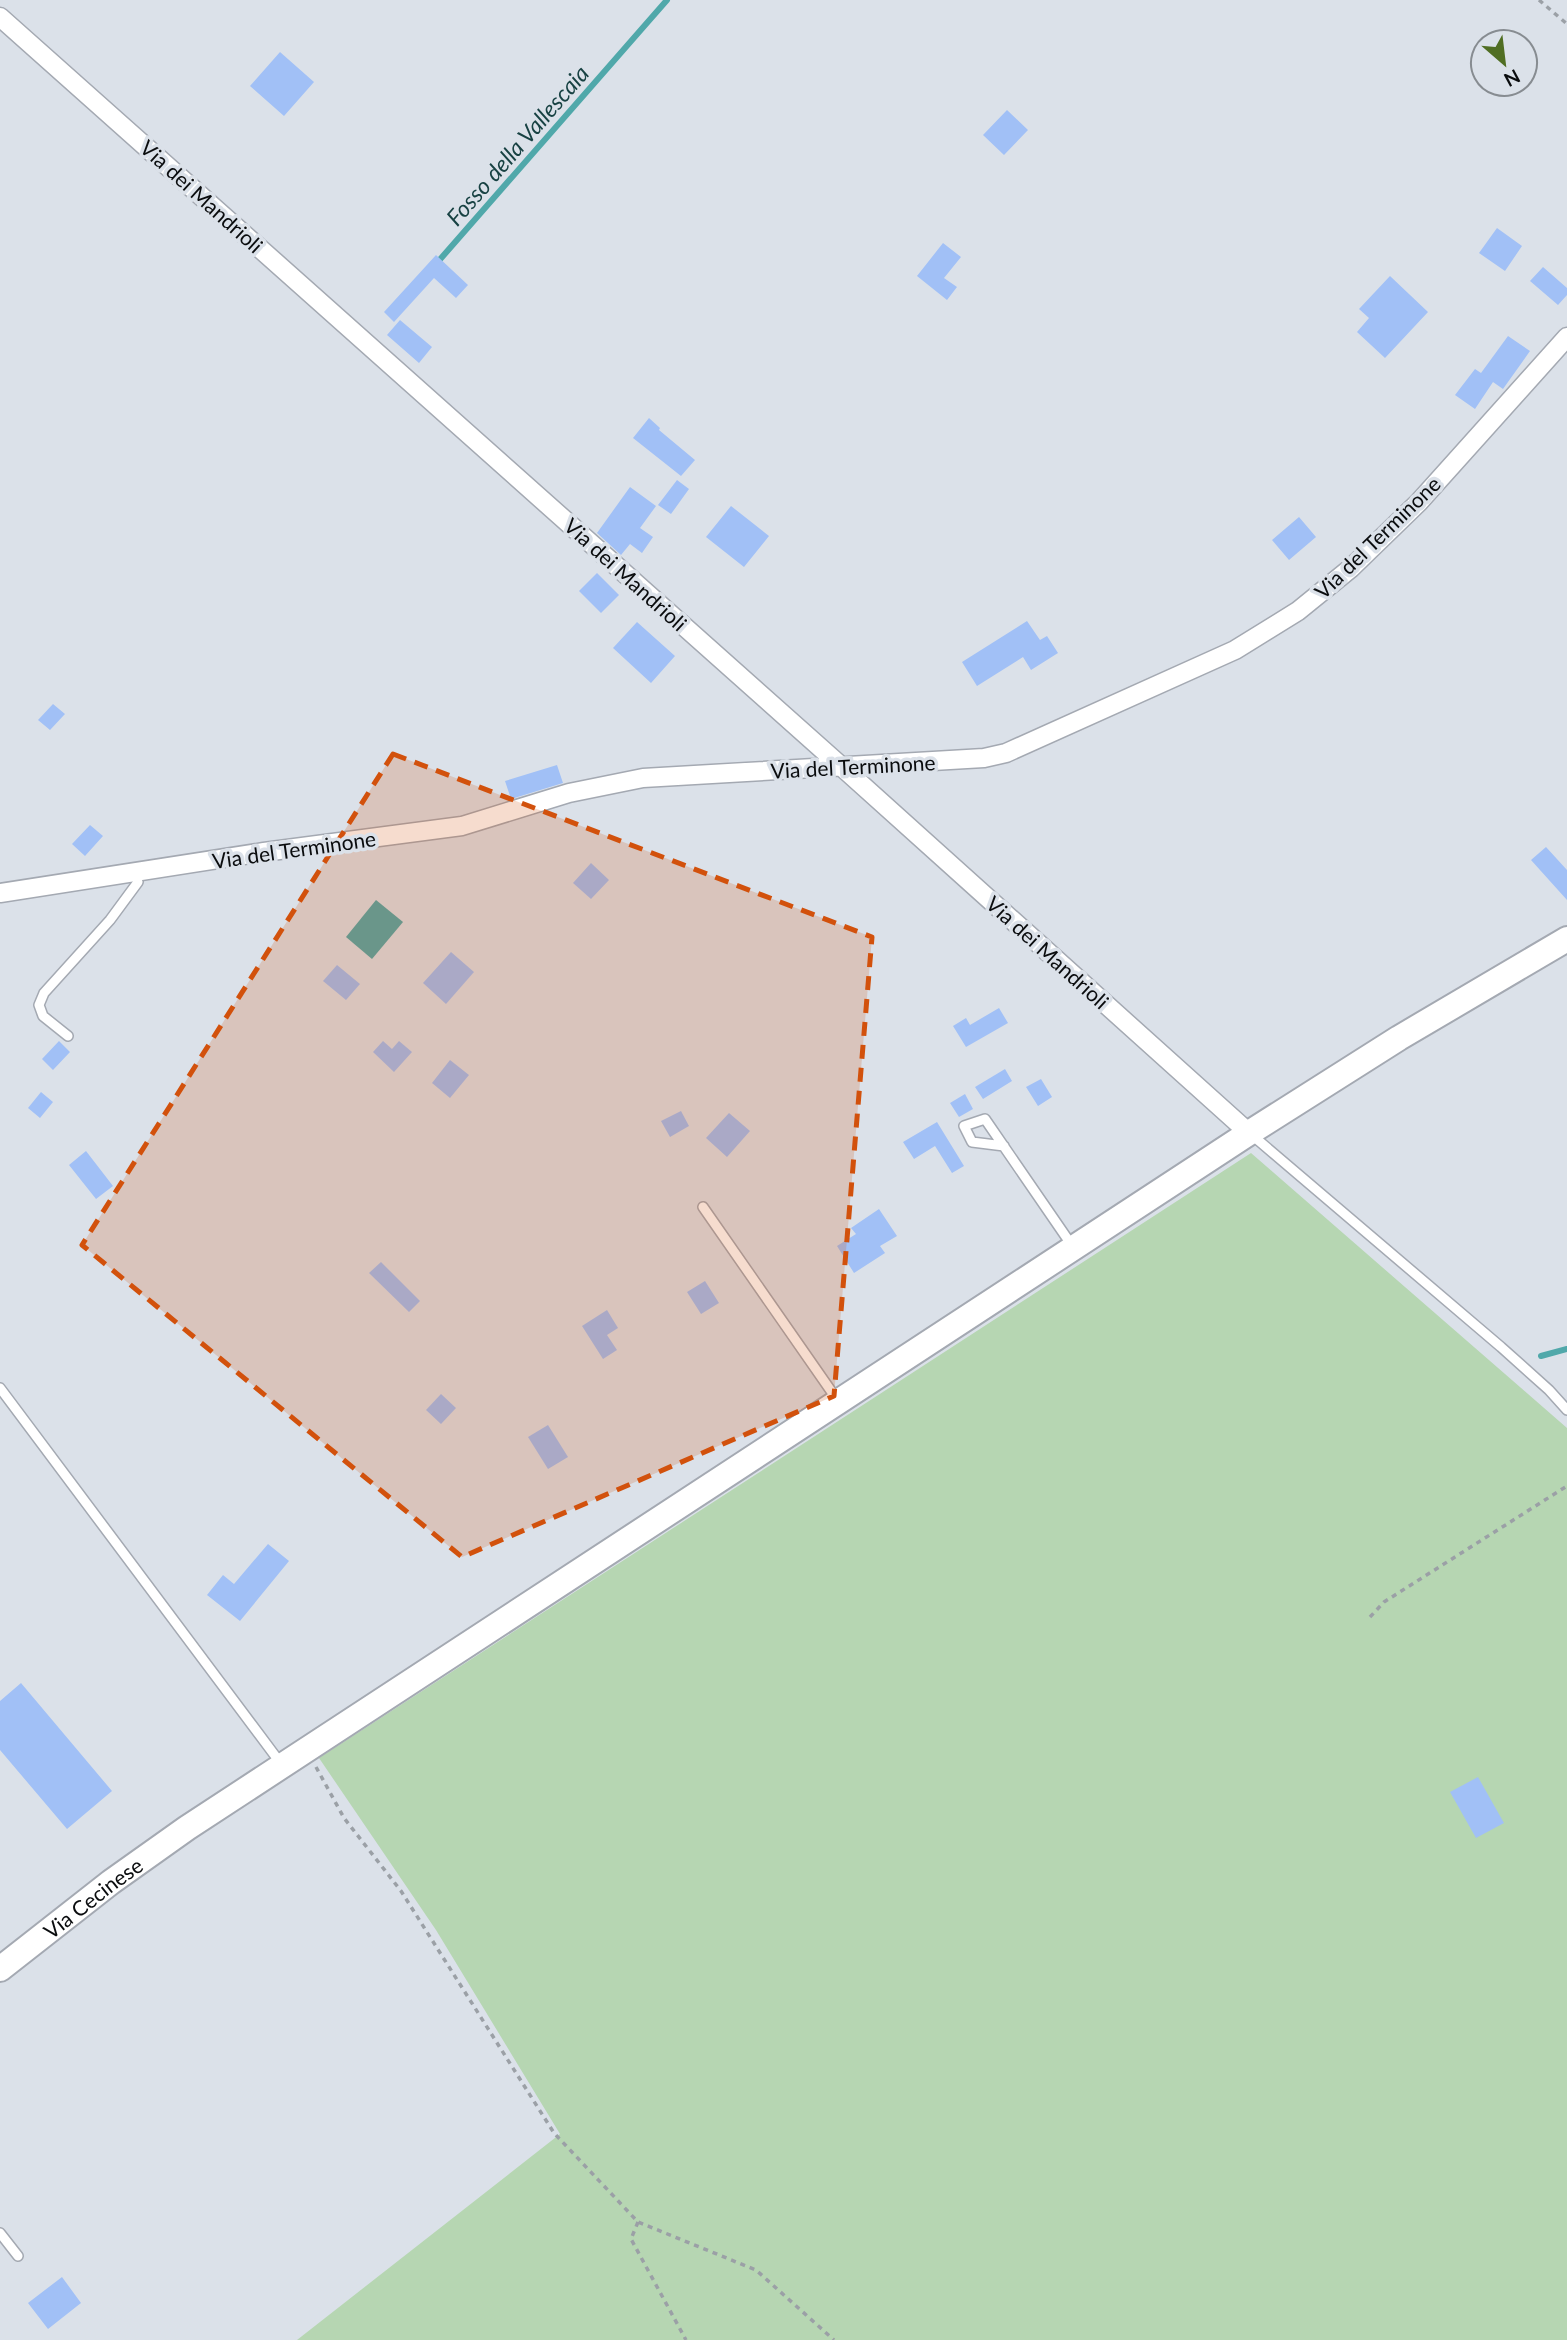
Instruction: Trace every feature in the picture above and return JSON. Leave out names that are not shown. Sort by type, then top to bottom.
[{"type":"main road","name":"Via Cecinese","points":[[0,1969],[111,1882],[282,1765],[1249,1133],[1399,1038],[1567,939]]},
{"type":"street","name":"Via dei Mandrioli","points":[[0,17],[842,766],[1249,1133]]},
{"type":"street","name":"Via del Terminone","points":[[0,893],[264,852],[462,826],[569,793],[643,778],[984,758],[1006,753],[1235,650],[1298,611],[1351,568],[1419,502],[1567,337]]},
{"type":"lane","points":[[68,1036],[43,1016],[39,1005],[44,993],[110,920],[138,882]]},
{"type":"lane","points":[[1249,1133],[1473,1322],[1549,1390],[1567,1410]]},
{"type":"lane","points":[[1004,1146],[1074,1248]]},
{"type":"lane","points":[[703,1207],[839,1403]]},
{"type":"lane","points":[[0,1388],[282,1765]]},
{"type":"lane","points":[[0,2233],[18,2256]]},
{"type":"path","points":[[1539,0],[1567,24]]},
{"type":"path","points":[[1370,1617],[1384,1602],[1567,1486]]},
{"type":"path","points":[[306,1750],[344,1818],[401,1891],[554,2133],[638,2222],[756,2270],[834,2340]]},
{"type":"path","points":[[638,2222],[631,2239],[686,2340]]},
{"type":"highlighted area","points":[[393,754],[872,937],[834,1396],[462,1557],[82,1245]]},
{"type":"green space","points":[[1251,1153],[1567,1428],[1567,2340],[297,2340],[560,2134],[436,1930],[319,1758]]},
{"type":"water","points":[[376,900],[403,922],[372,959],[346,937]]},
{"type":"building","points":[[280,52],[314,82],[284,116],[250,86]]},
{"type":"building","points":[[1007,110],[1028,130],[1004,155],[983,135]]},
{"type":"building","points":[[1497,228],[1522,246],[1505,271],[1479,253]]},
{"type":"building","points":[[943,243],[961,257],[944,278],[957,287],[947,300],[917,276]]},
{"type":"building","points":[[436,255],[468,285],[456,298],[434,278],[394,322],[384,312]]},
{"type":"building","points":[[1543,267],[1567,288],[1567,295],[1558,305],[1530,281]]},
{"type":"building","points":[[1390,276],[1428,312],[1385,358],[1357,332],[1369,318],[1359,309]]},
{"type":"building","points":[[400,320],[432,347],[419,363],[387,335]]},
{"type":"building","points":[[1508,336],[1530,351],[1503,389],[1493,382],[1475,409],[1455,395],[1475,369],[1481,373]]},
{"type":"building","points":[[649,418],[659,430],[695,460],[681,476],[633,438]]},
{"type":"building","points":[[677,480],[689,489],[671,514],[658,505]]},
{"type":"building","points":[[630,487],[656,506],[640,528],[653,537],[642,553],[630,544],[621,555],[597,533]]},
{"type":"building","points":[[731,506],[769,536],[744,567],[706,537]]},
{"type":"building","points":[[1299,517],[1316,537],[1289,560],[1272,540]]},
{"type":"building","points":[[597,573],[619,595],[601,613],[579,591]]},
{"type":"building","points":[[1027,621],[1040,640],[1047,636],[1058,653],[1031,670],[1023,657],[977,686],[962,662]]},
{"type":"building","points":[[637,622],[675,656],[651,683],[613,648]]},
{"type":"building","points":[[53,704],[65,714],[50,730],[38,720]]},
{"type":"building","points":[[557,765],[563,783],[511,799],[505,781]]},
{"type":"building","points":[[90,825],[103,836],[85,856],[72,844]]},
{"type":"building","points":[[1546,847],[1567,870],[1567,900],[1531,860]]},
{"type":"building","points":[[591,863],[609,880],[591,899],[573,883]]},
{"type":"building","points":[[451,952],[474,972],[446,1004],[423,983]]},
{"type":"building","points":[[337,965],[360,984],[346,1000],[323,981]]},
{"type":"building","points":[[999,1008],[1008,1023],[966,1047],[953,1026],[966,1018],[970,1025]]},
{"type":"building","points":[[59,1041],[70,1052],[53,1070],[42,1059]]},
{"type":"building","points":[[383,1041],[392,1049],[399,1041],[412,1052],[394,1072],[373,1052]]},
{"type":"building","points":[[450,1060],[469,1075],[450,1098],[432,1083]]},
{"type":"building","points":[[1005,1069],[1012,1081],[983,1099],[975,1087]]},
{"type":"building","points":[[1041,1079],[1052,1097],[1038,1106],[1026,1087]]},
{"type":"building","points":[[41,1092],[53,1102],[40,1118],[28,1108]]},
{"type":"building","points":[[965,1094],[973,1109],[959,1117],[950,1103]]},
{"type":"building","points":[[681,1111],[689,1126],[670,1137],[661,1121]]},
{"type":"building","points":[[729,1113],[750,1131],[727,1157],[706,1138]]},
{"type":"building","points":[[937,1122],[964,1166],[952,1173],[935,1146],[914,1159],[903,1142]]},
{"type":"building","points":[[86,1151],[113,1186],[96,1199],[69,1165]]},
{"type":"building","points":[[879,1209],[897,1236],[880,1246],[885,1253],[854,1273],[837,1246],[856,1234],[851,1228]]},
{"type":"building","points":[[381,1262],[420,1301],[409,1312],[369,1273]]},
{"type":"building","points":[[705,1281],[719,1303],[701,1314],[687,1292]]},
{"type":"building","points":[[607,1310],[618,1328],[607,1335],[617,1350],[603,1359],[582,1326]]},
{"type":"building","points":[[441,1394],[456,1408],[441,1424],[426,1410]]},
{"type":"building","points":[[548,1425],[568,1457],[548,1469],[528,1437]]},
{"type":"building","points":[[268,1544],[289,1561],[240,1621],[207,1595],[223,1575],[234,1584]]},
{"type":"building","points":[[21,1683],[112,1791],[67,1829],[0,1750],[0,1701]]},
{"type":"building","points":[[1478,1777],[1504,1823],[1476,1838],[1450,1792]]},
{"type":"building","points":[[62,2277],[81,2303],[48,2329],[28,2303]]},
{"type":"waterway","name":"Fosso della Vallescaia","points":[[436,264],[667,0]]},
{"type":"waterway","points":[[1541,1356],[1567,1349]]}]
